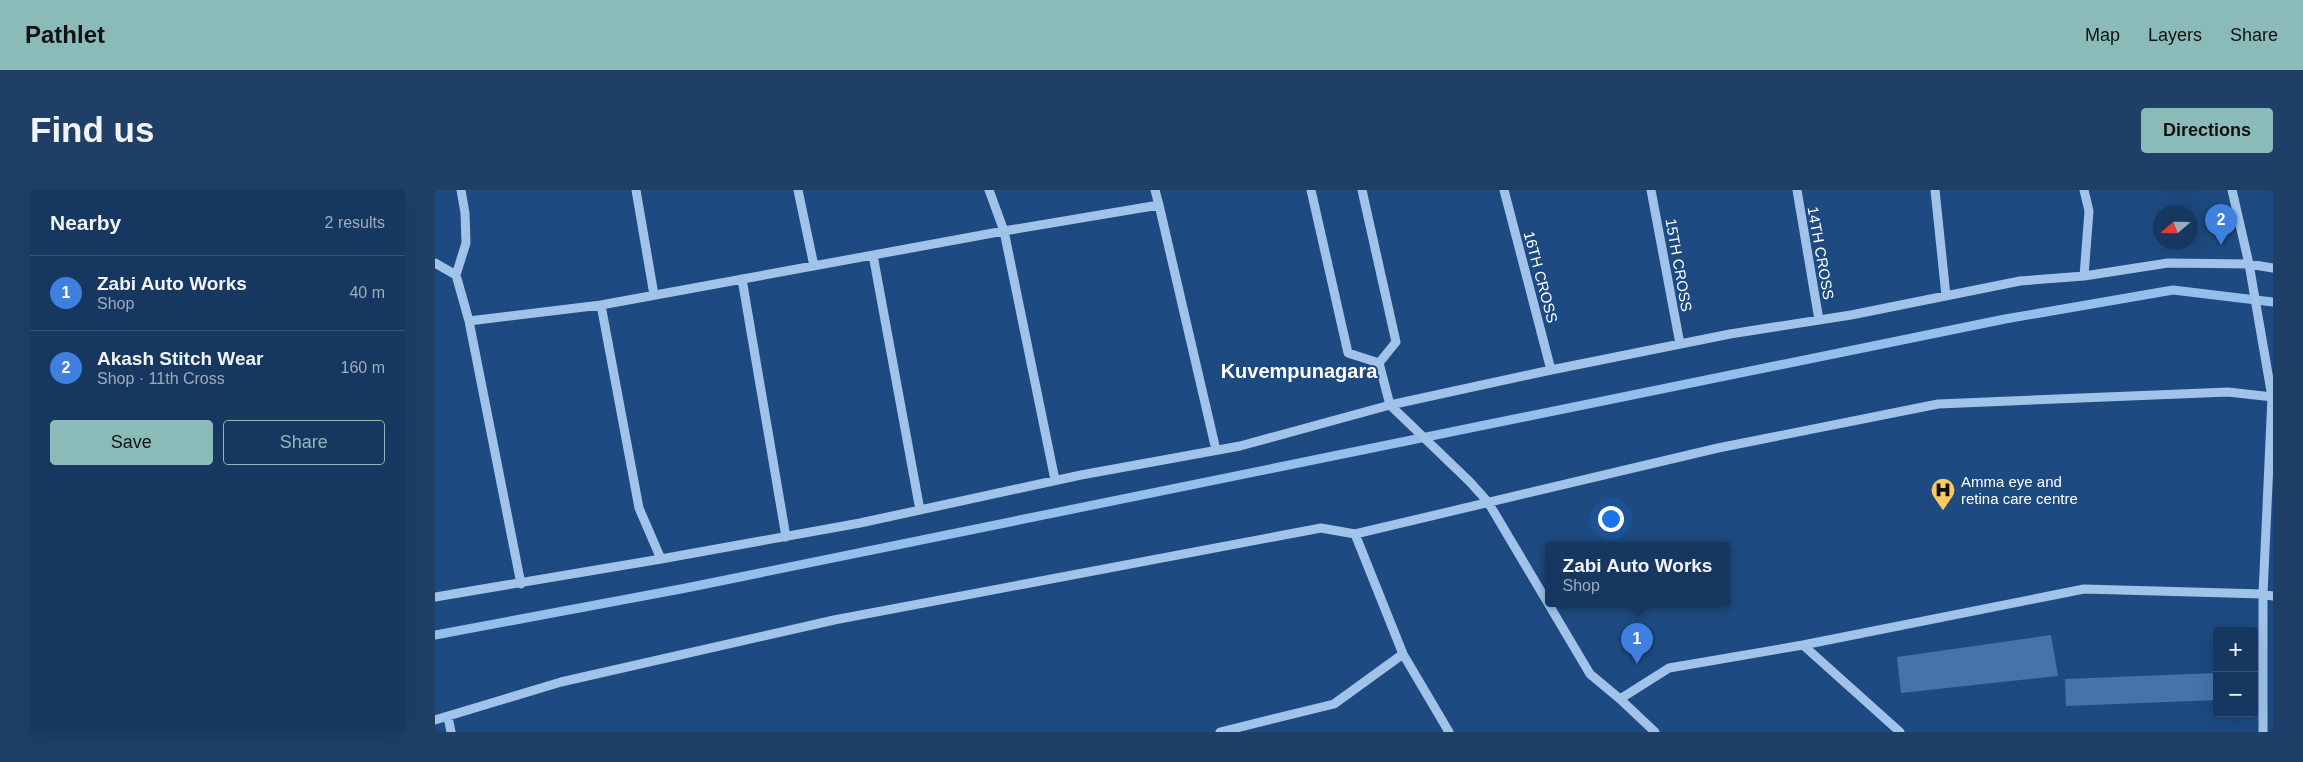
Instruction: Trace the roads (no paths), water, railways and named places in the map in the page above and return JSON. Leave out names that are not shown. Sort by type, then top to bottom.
[{"type":"street","points":[[461,190],[465,213],[466,243],[457,274],[469,322],[521,584]]},
{"type":"street","points":[[636,190],[654,295]]},
{"type":"street","points":[[798,190],[814,266]]},
{"type":"street","points":[[989,190],[1004,231],[1055,480]]},
{"type":"street","points":[[1155,190],[1217,450]]},
{"type":"street","points":[[1311,190],[1348,353],[1379,364]]},
{"type":"street","points":[[1362,190],[1396,342],[1379,364]]},
{"type":"street","name":"16TH CROSS","points":[[1504,190],[1551,370]]},
{"type":"street","name":"15TH CROSS","points":[[1651,190],[1679,344]]},
{"type":"street","name":"14TH CROSS","points":[[1797,190],[1819,320]]},
{"type":"street","points":[[1935,190],[1946,296]]},
{"type":"street","points":[[2084,190],[2089,211],[2084,276]]},
{"type":"street","points":[[2232,190],[2249,264],[2273,397],[2263,594],[2263,732]]},
{"type":"street","points":[[469,322],[601,305],[1004,231],[1159,206]]},
{"type":"street","points":[[873,255],[920,510]]},
{"type":"street","points":[[435,597],[661,559],[920,510],[1055,480],[1240,446],[1390,405],[1551,370],[1679,344],[1819,320],[2020,281],[2084,276],[2168,262],[2249,264],[2273,268]]},
{"type":"street","points":[[435,263],[457,274]]},
{"type":"street","points":[[742,279],[786,536]]},
{"type":"street","points":[[601,305],[639,508],[661,559]]},
{"type":"street","points":[[1379,364],[1390,405],[1469,481],[1488,502],[1545,598]]},
{"type":"street","points":[[435,720],[561,682],[834,620],[1321,528],[1355,534],[1718,448],[1938,404],[2228,392],[2273,397]]},
{"type":"street","points":[[1355,534],[1403,654],[1449,732]]},
{"type":"street","points":[[1620,699],[1669,668],[1803,646],[2084,589],[2263,594],[2273,596]]},
{"type":"street","points":[[1550,607],[1590,674],[1655,732]]},
{"type":"street","points":[[1803,646],[1900,732]]},
{"type":"street","points":[[1220,732],[1231,731],[1334,704],[1403,654]]},
{"type":"street","points":[[449,716],[451,732]]},
{"type":"waterway","points":[[435,635],[686,588],[2005,319],[2173,290],[2273,302]]},
{"type":"place","name":"Akash Stitch Wear","points":[[2221,245]]},
{"type":"place","name":"Amma eye and retina care centre","points":[[1943,511]]},
{"type":"place","name":"Zabi Auto Works","points":[[1637,664]]},
{"type":"district","name":"Kuvempunagara","points":[[1299,371]]}]
